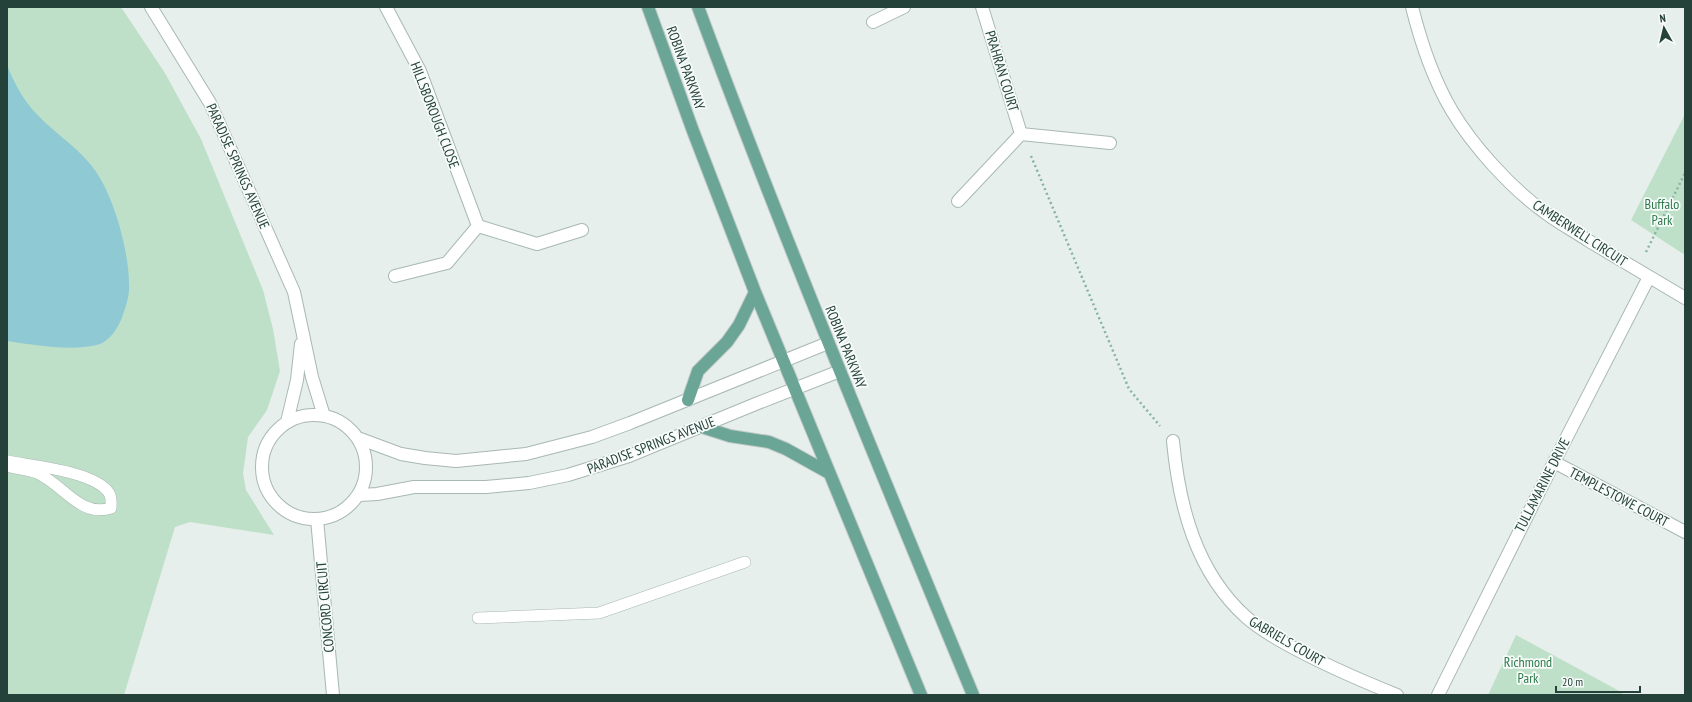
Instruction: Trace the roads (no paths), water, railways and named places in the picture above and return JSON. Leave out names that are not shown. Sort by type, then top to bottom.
[{"type":"main road","name":"ROBINA PARKWAY","points":[[648,7],[693,131],[755,292],[921,695]]},
{"type":"main road","name":"ROBINA PARKWAY","points":[[698,7],[748,142],[828,343],[973,695]]},
{"type":"main road","points":[[688,400],[698,371],[727,342],[739,325],[755,292]]},
{"type":"main road","points":[[702,427],[730,436],[769,442],[786,449],[829,473]]},
{"type":"street","name":"PARADISE SPRINGS AVENUE","points":[[151,7],[210,103],[294,292],[312,377],[324,416]]},
{"type":"street","name":"HILLSBOROUGH CLOSE","points":[[386,7],[420,71],[478,226]]},
{"type":"street","points":[[872,22],[904,7]]},
{"type":"street","name":"PRAHRAN COURT","points":[[982,7],[1021,134]]},
{"type":"street","name":"CAMBERWELL CIRCUIT","points":[[1412,7],[1418,31],[1433,72],[1452,111],[1478,146],[1506,179],[1543,211],[1637,270],[1685,298]]},
{"type":"street","points":[[958,201],[1021,134],[1110,143]]},
{"type":"street","points":[[395,276],[447,263],[478,226],[537,244],[582,230]]},
{"type":"street","name":"TULLAMARINE DRIVE","points":[[1438,695],[1554,462],[1649,277]]},
{"type":"street","name":"PARADISE SPRINGS AVENUE","points":[[287,422],[297,380],[302,335]]},
{"type":"street","name":"PARADISE SPRINGS AVENUE","points":[[358,438],[401,454],[425,458],[456,461],[519,455],[558,447],[592,437],[828,343]]},
{"type":"street","name":"PARADISE SPRINGS AVENUE","points":[[360,495],[377,494],[414,487],[486,487],[529,483],[568,475],[595,468],[629,456],[840,371]]},
{"type":"street","points":[[312,414],[324,416],[343,423],[358,438],[364,450],[366,464],[365,478],[360,495],[342,511],[317,519],[303,518],[290,513],[278,505],[269,494],[264,482],[262,468],[265,448],[276,430],[287,422],[312,414]]},
{"type":"street","name":"GABRIELS COURT","points":[[1174,441],[1176,474],[1181,499],[1197,548],[1207,569],[1231,603],[1247,618],[1295,649],[1356,678],[1397,695]]},
{"type":"street","name":"TEMPLESTOWE COURT","points":[[1554,462],[1685,532]]},
{"type":"street","name":"CONCORD CIRCUIT","points":[[317,519],[333,695]]},
{"type":"lane","points":[[7,461],[58,470],[101,484],[108,492],[111,499],[111,508],[95,510],[76,501],[39,474],[25,469],[7,466]]},
{"type":"lane","points":[[7,471],[25,469]]},
{"type":"lane","points":[[478,618],[599,613],[745,562]]},
{"type":"water","points":[[7,65],[24,99],[46,124],[77,150],[91,165],[99,176],[113,205],[126,255],[129,293],[121,320],[113,334],[100,344],[66,348],[7,341]]},
{"type":"park label","name":"Buffalo Park","points":[[1662,212]]},
{"type":"park label","name":"Richmond Park","points":[[1528,670]]}]
